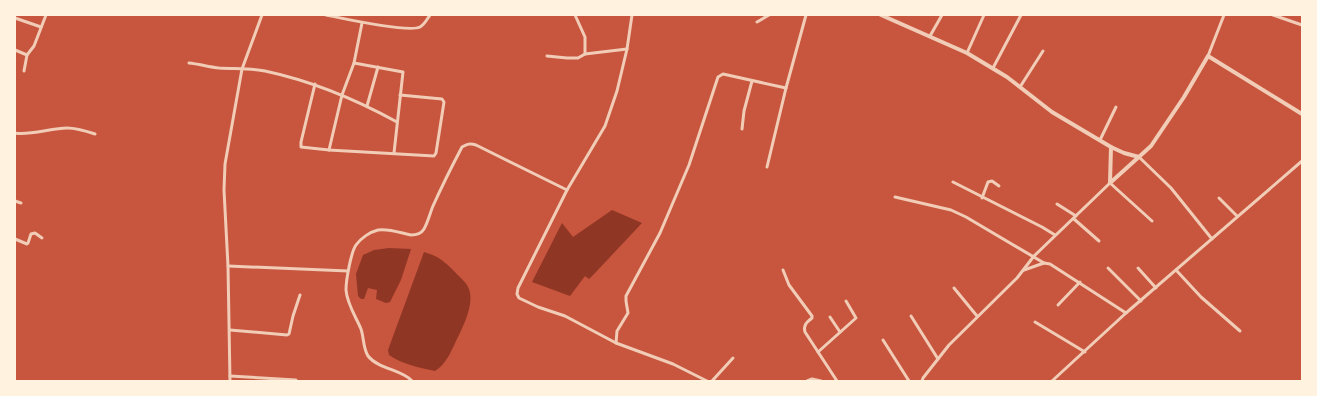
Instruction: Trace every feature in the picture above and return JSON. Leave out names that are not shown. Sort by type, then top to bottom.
[{"type":"street","points":[[24,71],[27,55],[34,46],[40,27],[46,15]]},
{"type":"street","points":[[230,381],[230,330],[224,172],[242,69],[262,15]]},
{"type":"street","points":[[326,15],[362,23],[409,29],[419,27],[425,23],[430,15]]},
{"type":"street","points":[[578,15],[575,15],[585,37],[585,54]]},
{"type":"street","points":[[632,15],[627,49],[617,92],[605,126],[567,190],[518,288],[517,294],[519,298],[538,307],[565,316],[616,343],[673,364],[707,381]]},
{"type":"street","points":[[757,22],[769,15]]},
{"type":"street","points":[[767,167],[786,88],[806,15]]},
{"type":"street","points":[[881,15],[967,52],[1020,87],[1052,112],[1111,147],[1124,153],[1139,157],[1171,188],[1212,239]]},
{"type":"street","points":[[930,36],[942,15]]},
{"type":"street","points":[[967,52],[984,15]]},
{"type":"street","points":[[993,68],[1021,15]]},
{"type":"street","points":[[919,381],[949,345],[1024,270],[1034,256],[1054,235],[1075,217],[1090,200],[1151,146],[1180,103],[1208,56],[1224,15]]},
{"type":"street","points":[[1273,15],[1302,25]]},
{"type":"street","points":[[15,18],[40,27]]},
{"type":"street","points":[[329,150],[342,95],[354,63],[362,23]]},
{"type":"street","points":[[547,56],[578,58],[585,54],[627,49]]},
{"type":"street","points":[[15,50],[27,55]]},
{"type":"street","points":[[1020,87],[1043,51]]},
{"type":"street","points":[[1208,56],[1302,114]]},
{"type":"street","points":[[189,63],[217,68],[266,72],[315,84],[367,106],[397,122]]},
{"type":"street","points":[[354,63],[403,72],[394,153]]},
{"type":"street","points":[[367,106],[378,67]]},
{"type":"street","points":[[616,343],[617,331],[628,313],[626,296],[660,233],[689,164],[718,77],[723,74],[786,88]]},
{"type":"street","points":[[742,129],[744,111],[752,81]]},
{"type":"street","points":[[315,84],[301,147],[434,156],[436,153],[445,105],[444,102],[442,99],[400,95]]},
{"type":"street","points":[[1100,140],[1116,107]]},
{"type":"street","points":[[15,133],[24,134],[67,128],[78,129],[95,134]]},
{"type":"street","points":[[412,381],[375,362],[369,357],[364,345],[362,332],[350,304],[346,290],[348,271],[355,246],[367,235],[379,230],[416,235],[420,234],[424,229],[445,179],[462,147],[466,144],[471,143],[476,145],[567,190]]},
{"type":"street","points":[[1111,147],[1110,183],[1152,221]]},
{"type":"street","points":[[1052,381],[1126,313],[1302,161]]},
{"type":"street","points":[[982,198],[988,182],[992,181],[999,186]]},
{"type":"street","points":[[953,182],[1042,227],[1054,235]]},
{"type":"street","points":[[895,197],[951,210],[966,217],[1044,263],[1050,264],[1126,313]]},
{"type":"street","points":[[1220,198],[1238,216]]},
{"type":"street","points":[[15,201],[21,203]]},
{"type":"street","points":[[1057,204],[1075,217],[1099,241]]},
{"type":"street","points":[[15,239],[27,244],[32,233],[35,233],[42,238]]},
{"type":"street","points":[[1024,270],[1044,263]]},
{"type":"street","points":[[228,266],[348,271]]},
{"type":"street","points":[[1108,268],[1141,300]]},
{"type":"street","points":[[1138,268],[1156,288]]},
{"type":"street","points":[[783,270],[789,285],[812,316],[804,328],[805,332],[837,381]]},
{"type":"street","points":[[1176,270],[1200,297],[1240,331]]},
{"type":"street","points":[[1058,305],[1080,282]]},
{"type":"street","points":[[954,288],[977,316]]},
{"type":"street","points":[[230,330],[287,335],[300,295]]},
{"type":"street","points":[[818,352],[856,318],[846,301]]},
{"type":"street","points":[[911,316],[938,359]]},
{"type":"street","points":[[830,317],[840,332]]},
{"type":"street","points":[[1035,322],[1085,352]]},
{"type":"street","points":[[883,340],[909,381]]},
{"type":"street","points":[[712,381],[733,358]]},
{"type":"street","points":[[230,376],[296,380]]},
{"type":"street","points":[[807,381],[812,379],[821,381]]},
{"type":"shaded area","points":[[612,210],[642,223],[589,279],[585,276],[570,296],[532,282],[562,223],[573,237]]},
{"type":"shaded area","points":[[389,248],[411,249],[401,280],[390,302],[386,303],[376,299],[377,290],[368,288],[364,299],[361,299],[358,296],[356,274],[363,255],[374,250]]},
{"type":"shaded area","points":[[424,252],[433,255],[447,264],[464,281],[470,291],[470,306],[465,321],[448,358],[435,371],[400,361],[389,355],[388,350]]}]
